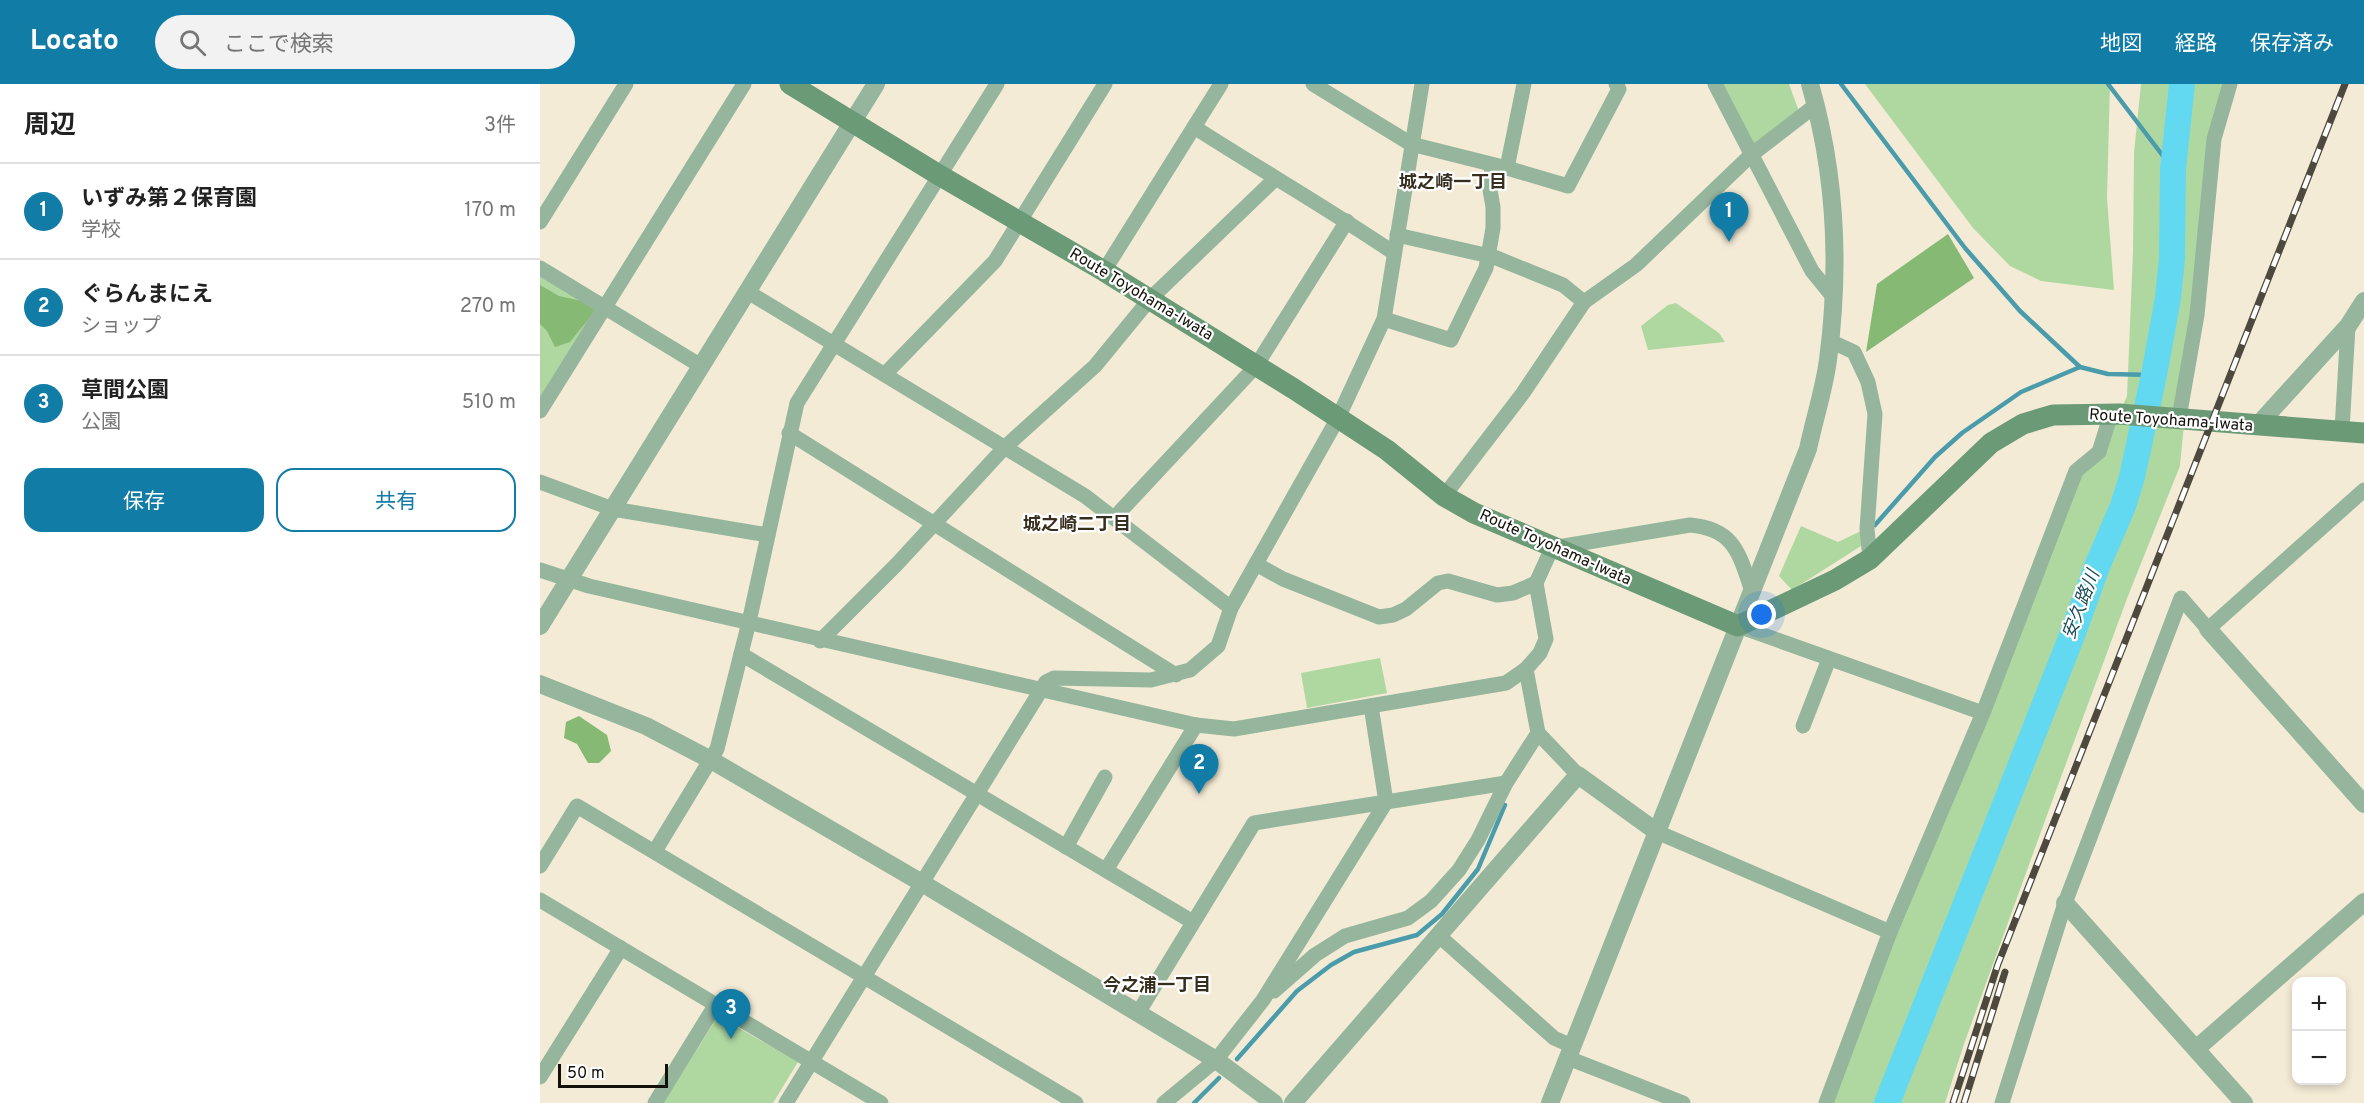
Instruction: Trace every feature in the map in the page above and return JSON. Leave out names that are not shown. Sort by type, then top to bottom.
[{"type":"main road","name":"Route Toyohama-Iwata","points":[[790,84],[1150,299],[1387,450],[1444,496],[1474,513],[1552,548],[1738,626],[1835,580],[1870,559],[1991,443],[2023,424],[2053,415],[2115,414],[2364,433]]},
{"type":"street","points":[[540,222],[626,84]]},
{"type":"street","points":[[540,411],[744,84]]},
{"type":"street","points":[[540,626],[876,84]]},
{"type":"street","points":[[655,851],[717,749],[749,622],[797,403],[997,84]]},
{"type":"street","points":[[885,374],[995,261],[1105,84]]},
{"type":"street","points":[[1104,271],[1221,84]]},
{"type":"street","points":[[1313,84],[1411,144],[1568,186],[1619,89],[1616,84]]},
{"type":"street","points":[[786,1103],[1046,682],[1054,678],[1151,680],[1176,675],[1190,670],[1218,646],[1231,608],[1338,418],[1384,320],[1422,84]]},
{"type":"street","points":[[1384,320],[1451,340],[1486,268],[1493,228],[1490,190],[1524,84]]},
{"type":"street","points":[[1715,84],[1812,270],[1834,298]]},
{"type":"street","points":[[1550,1103],[1808,449],[1827,362],[1836,256],[1833,201],[1816,105],[1810,84]]},
{"type":"street","points":[[2179,418],[2197,315],[2214,139],[2230,84]]},
{"type":"street","points":[[1444,496],[1523,393],[1584,302],[1636,265],[1751,155],[1816,105]]},
{"type":"street","points":[[1194,127],[1275,179],[1347,221],[1394,253]]},
{"type":"street","points":[[820,641],[1005,447],[1095,366],[1150,299],[1275,179]]},
{"type":"street","points":[[1114,518],[1256,366],[1347,221]]},
{"type":"street","points":[[1397,235],[1488,255],[1563,285],[1584,302]]},
{"type":"street","points":[[540,268],[701,366]]},
{"type":"street","points":[[748,292],[1085,496],[1231,608]]},
{"type":"street","points":[[2257,426],[2348,326],[2364,301]]},
{"type":"street","points":[[2342,430],[2348,326]]},
{"type":"street","points":[[1830,341],[1854,352],[1868,382],[1875,414],[1867,529],[1870,559]]},
{"type":"street","points":[[1826,1103],[1890,932],[1983,713],[2076,471],[2099,452],[2115,414]]},
{"type":"street","points":[[789,433],[935,522],[1176,675]]},
{"type":"street","points":[[540,482],[613,509],[768,535]]},
{"type":"street","points":[[2208,629],[2364,489]]},
{"type":"street","points":[[540,570],[589,586],[749,622],[820,641],[1196,725],[1234,729],[1506,683],[1526,669],[1540,653],[1546,639],[1536,582],[1552,548],[1690,525],[1707,526],[1722,533],[1736,547],[1752,591]]},
{"type":"street","points":[[1256,564],[1283,579],[1379,617],[1394,615],[1406,609],[1438,583],[1448,581],[1497,595],[1513,593],[1536,582]]},
{"type":"street","points":[[2002,1103],[2066,903],[2181,598],[2364,804]]},
{"type":"street","points":[[1738,626],[1983,713]]},
{"type":"street","points":[[741,654],[1193,922]]},
{"type":"street","points":[[1803,726],[1829,659]]},
{"type":"street","points":[[1526,669],[1538,733],[1578,775],[1657,832],[1890,932]]},
{"type":"street","points":[[540,684],[646,726],[711,760],[922,883],[1216,1060],[1274,1103]]},
{"type":"street","points":[[1164,1103],[1216,1060],[1263,1000],[1386,802],[1371,706]]},
{"type":"street","points":[[1106,870],[1196,725]]},
{"type":"street","points":[[1263,1000],[1316,955],[1345,936],[1408,918],[1431,901],[1459,870],[1478,840],[1506,783],[1538,733]]},
{"type":"street","points":[[1293,1103],[1578,775]]},
{"type":"street","points":[[1066,847],[1105,777]]},
{"type":"street","points":[[1138,1013],[1254,823],[1506,783]]},
{"type":"street","points":[[540,866],[577,806],[1076,1103]]},
{"type":"street","points":[[540,900],[881,1103]]},
{"type":"street","points":[[2196,1049],[2364,902]]},
{"type":"street","points":[[2066,903],[2244,1103]]},
{"type":"street","points":[[1438,935],[1570,1052],[1683,1103]]},
{"type":"street","points":[[540,1077],[621,948]]},
{"type":"street","points":[[655,1103],[716,1004]]},
{"type":"green space","points":[[1716,84],[1789,84],[1801,117],[1756,151]]},
{"type":"green space","points":[[1865,84],[2110,84],[2107,198],[2114,290],[2041,281],[2010,266],[1973,228]]},
{"type":"green space","points":[[2141,84],[2225,84],[2192,341],[2180,466],[2128,596],[2054,796],[1964,1044],[1945,1103],[1825,1103],[2076,471],[2101,455],[2127,396],[2133,252],[2134,153]]},
{"type":"green space","points":[[1948,234],[1974,278],[1866,352],[1877,284]]},
{"type":"green space","points":[[540,268],[600,305],[540,408]]},
{"type":"green space","points":[[540,285],[559,296],[600,305],[570,342],[555,347],[547,331],[540,324]]},
{"type":"green space","points":[[1676,303],[1719,333],[1725,342],[1648,350],[1641,326],[1668,305]]},
{"type":"green space","points":[[1801,526],[1838,542],[1863,530],[1861,546],[1792,590],[1779,576]]},
{"type":"green space","points":[[1380,658],[1387,693],[1307,708],[1301,673]]},
{"type":"green space","points":[[579,716],[607,735],[611,751],[599,763],[588,763],[577,744],[564,738],[566,722]]},
{"type":"green space","points":[[718,1016],[798,1062],[773,1103],[663,1103]]},
{"type":"waterway","points":[[1841,84],[1965,248],[2020,311],[2080,367],[2108,374],[2154,375]]},
{"type":"waterway","points":[[2108,84],[2173,169]]},
{"type":"waterway","name":"安久路川","points":[[1887,1103],[2071,638],[2098,564],[2123,506],[2132,477],[2168,298],[2172,258],[2173,169],[2182,84]]},
{"type":"waterway","points":[[1875,525],[1935,457],[1962,433],[2021,392],[2080,367]]},
{"type":"waterway","points":[[1237,1059],[1297,991],[1331,965],[1354,952],[1417,935],[1442,914],[1478,869],[1505,805]]},
{"type":"waterway","points":[[1194,1103],[1219,1078]]},
{"type":"railway","points":[[1953,1103],[1998,964],[2345,84]]},
{"type":"railway","points":[[1964,1103],[2005,972]]},
{"type":"place","name":"いずみ第２保育園","points":[[1729,242]]},
{"type":"place","name":"ぐらんまにえ","points":[[1199,794]]},
{"type":"place","name":"草間公園","points":[[731,1039]]},
{"type":"district","name":"城之崎一丁目","points":[[1453,183]]},
{"type":"district","name":"城之崎二丁目","points":[[1077,525]]},
{"type":"district","name":"今之浦一丁目","points":[[1157,986]]}]
